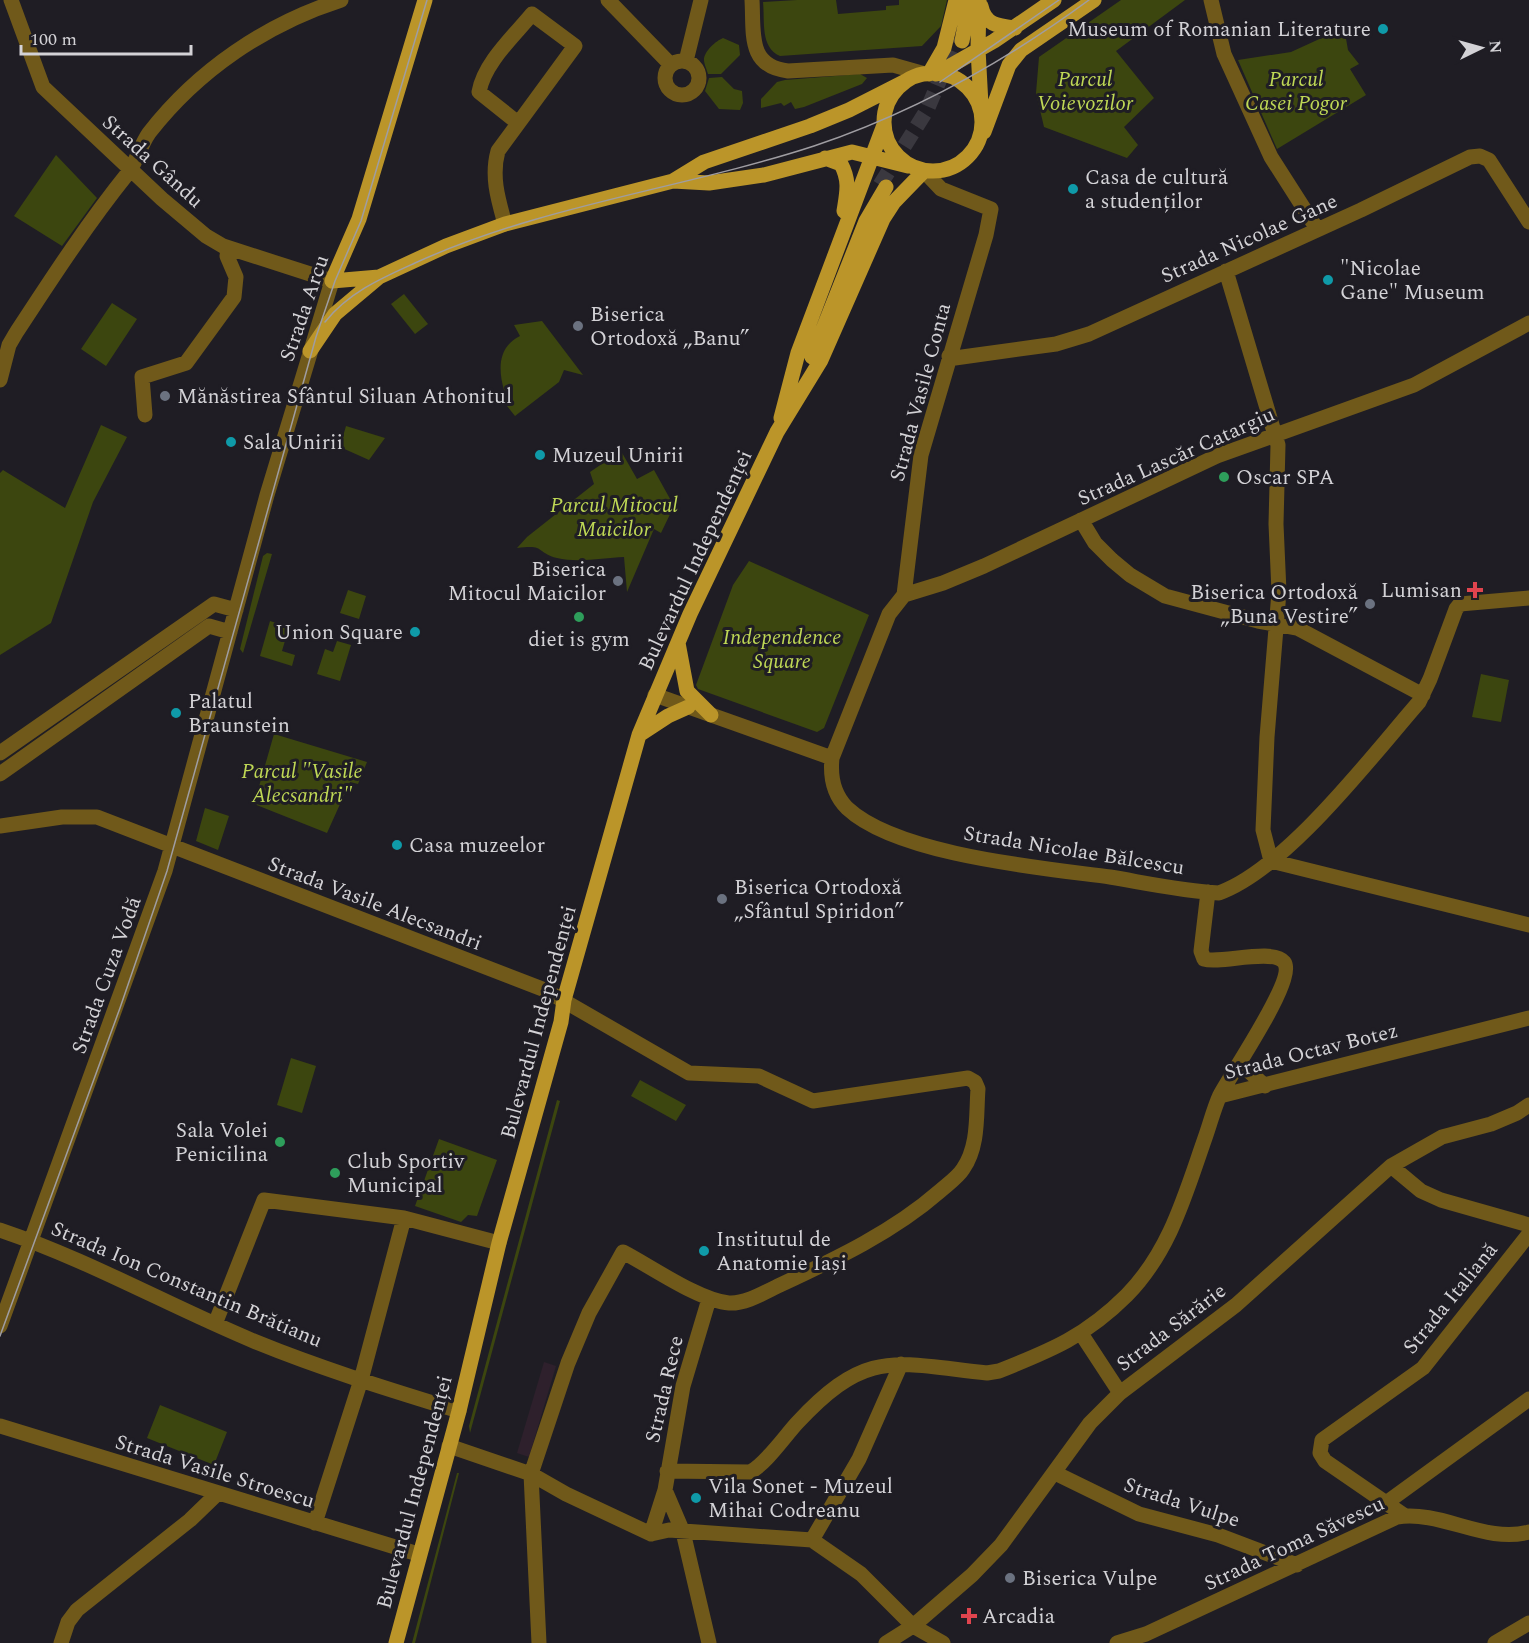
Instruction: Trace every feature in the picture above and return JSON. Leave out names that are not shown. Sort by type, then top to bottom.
[{"type":"main road","name":"Strada Arcu","points":[[332,281],[349,246],[425,0]]},
{"type":"main road","points":[[930,74],[944,48],[956,0]]},
{"type":"main road","points":[[964,0],[959,40],[970,0]]},
{"type":"main road","points":[[980,0],[984,18],[1001,27],[1015,28]]},
{"type":"main road","points":[[975,148],[982,123],[978,49],[980,0]]},
{"type":"main road","points":[[332,281],[375,277],[446,246],[505,224],[673,181],[704,162],[810,126],[849,110],[906,81],[930,74],[1015,28],[1054,0]]},
{"type":"main road","points":[[673,181],[710,183],[764,175],[852,152],[920,169],[954,167],[975,148],[995,106],[1009,65],[1020,50],[1094,0]]},
{"type":"main road","points":[[930,74],[960,81],[973,93],[982,114]]},
{"type":"main road","points":[[791,400],[798,353],[884,125],[888,101],[906,81]]},
{"type":"main road","points":[[884,125],[887,138],[898,156],[920,169]]},
{"type":"main road","points":[[825,158],[841,164],[847,176],[848,187],[839,242]]},
{"type":"main road","points":[[791,400],[821,360],[883,219],[920,169]]},
{"type":"main road","points":[[791,400],[838,272],[883,186]]},
{"type":"main road","points":[[349,246],[353,264],[375,277]]},
{"type":"main road","points":[[310,351],[335,314],[375,277]]},
{"type":"main road","name":"Bulevardul Independenței","points":[[396,1643],[418,1554],[459,1412],[499,1243],[561,1022],[564,1000],[639,735],[678,643],[791,400]]},
{"type":"main road","points":[[678,643],[687,691],[711,715]]},
{"type":"main road","points":[[639,735],[668,716],[688,707]]},
{"type":"street","name":"Strada Gându","points":[[11,0],[43,87],[130,171],[206,236],[228,249],[332,281]]},
{"type":"street","points":[[0,380],[9,345],[16,333],[92,217],[130,171],[137,151],[166,113],[250,40],[283,22],[341,0]]},
{"type":"street","points":[[608,0],[653,47],[679,63],[701,0]]},
{"type":"street","points":[[752,0],[756,51],[760,60],[775,70],[893,64],[930,74]]},
{"type":"street","points":[[1211,0],[1224,54],[1266,148],[1317,229]]},
{"type":"street","points":[[505,224],[495,184],[494,166],[498,151],[575,46],[532,14],[494,61],[481,82],[479,92],[518,123]]},
{"type":"street","name":"Strada Nicolae Gane","points":[[949,356],[955,358],[995,353],[1073,340],[1470,157],[1480,156],[1489,160],[1529,222]]},
{"type":"street","name":"Strada Vasile Conta","points":[[832,758],[889,614],[904,595],[921,455],[986,235],[991,208],[941,189],[920,169]]},
{"type":"street","points":[[145,415],[142,377],[186,363],[234,297],[236,278],[227,256],[228,249]]},
{"type":"street","points":[[1226,271],[1278,445],[1278,625],[1267,737],[1263,830],[1271,861],[1529,925]]},
{"type":"street","name":"Strada Arcu","points":[[230,632],[332,281]]},
{"type":"street","name":"Strada Lascăr Catargiu","points":[[904,595],[964,574],[1217,456],[1274,433],[1414,385],[1529,323]]},
{"type":"street","points":[[1081,520],[1095,543],[1112,560],[1130,575],[1165,596],[1297,628],[1423,695],[1450,623],[1460,604],[1529,598]]},
{"type":"street","points":[[0,753],[214,604],[236,610]]},
{"type":"street","points":[[0,774],[209,626],[230,632]]},
{"type":"street","name":"Strada Cuza Vodă","points":[[0,1326],[4,1296],[31,1240],[142,940],[171,847],[230,632]]},
{"type":"street","points":[[656,695],[832,758]]},
{"type":"street","name":"Strada Nicolae Bălcescu","points":[[832,758],[832,783],[846,807],[867,822],[913,840],[970,857],[1219,893],[1230,889],[1271,861],[1324,810],[1423,695]]},
{"type":"street","name":"Strada Vasile Alecsandri","points":[[0,826],[81,815],[97,817],[564,1000],[688,1073],[759,1076],[813,1101],[968,1078],[975,1082],[978,1089],[972,1153],[962,1171],[929,1200],[862,1246],[747,1300],[732,1304],[709,1299]]},
{"type":"street","name":"Strada Octav Botez","points":[[1208,892],[1201,951],[1204,960],[1212,962],[1243,956],[1279,959],[1285,963],[1287,970],[1274,1002],[1220,1096]]},
{"type":"street","name":"Strada Octav Botez","points":[[1220,1096],[1529,1018]]},
{"type":"street","points":[[1240,1063],[1265,1086]]},
{"type":"street","points":[[668,1471],[750,1472],[824,1394],[846,1378],[872,1366],[901,1364],[987,1373],[1048,1351],[1082,1335],[1127,1295],[1152,1266],[1172,1233],[1220,1096]]},
{"type":"street","name":"Strada Sărărie","points":[[886,1643],[913,1626],[972,1575],[1001,1545],[1090,1423],[1120,1393],[1236,1305],[1391,1166],[1442,1137],[1491,1124],[1529,1105]]},
{"type":"street","points":[[1391,1166],[1421,1191],[1441,1200],[1529,1225]]},
{"type":"street","points":[[215,1324],[264,1200],[404,1218],[499,1243]]},
{"type":"street","points":[[315,1523],[361,1380],[404,1218]]},
{"type":"street","name":"Strada Ion Constantin Brătianu","points":[[0,1230],[102,1269],[215,1324],[409,1398],[459,1412]]},
{"type":"street","name":"Strada Italiană","points":[[1405,1516],[1324,1461],[1320,1453],[1322,1440],[1423,1368],[1529,1234]]},
{"type":"street","points":[[539,1643],[531,1474],[568,1363],[589,1313],[623,1252],[709,1299]]},
{"type":"street","name":"Strada Rece","points":[[651,1534],[665,1490],[683,1386],[709,1299]]},
{"type":"street","points":[[1082,1335],[1120,1393]]},
{"type":"street","points":[[812,1540],[859,1459],[901,1364]]},
{"type":"street","points":[[1386,1503],[1529,1399]]},
{"type":"street","name":"Strada Vasile Stroescu","points":[[0,1426],[418,1554]]},
{"type":"street","points":[[449,1446],[531,1474],[566,1494],[651,1534],[669,1530],[812,1540],[861,1574],[913,1626],[944,1643]]},
{"type":"street","name":"Strada Vulpe","points":[[1055,1473],[1139,1514],[1218,1535],[1298,1565]]},
{"type":"street","points":[[665,1490],[683,1532],[709,1643]]},
{"type":"street","points":[[61,1643],[68,1622],[77,1610],[190,1520],[218,1493]]},
{"type":"street","name":"Strada Toma Săvescu","points":[[1117,1643],[1145,1639],[1405,1516],[1504,1536],[1529,1532]]},
{"type":"street","points":[[1495,1643],[1529,1623]]},
{"type":"shaded area","points":[[544,1362],[556,1366],[529,1457],[517,1453]]},
{"type":"green space","points":[[836,0],[838,14],[886,10],[886,6],[899,5],[899,0],[947,0],[941,26],[922,46],[780,56],[769,47],[766,40],[763,2]]},
{"type":"green space","name":"Parcul Voievozilor","points":[[1121,0],[1185,0],[1116,51],[1154,98],[1124,127],[1138,145],[1127,158],[1044,127],[1036,93],[1039,57]]},
{"type":"green space","name":"Parcul Casei Pogor","points":[[1339,30],[1345,33],[1348,50],[1359,64],[1350,69],[1366,95],[1277,149],[1238,60],[1291,52]]},
{"type":"green space","points":[[723,38],[739,45],[740,55],[721,74],[708,74],[704,62],[706,53]]},
{"type":"green space","points":[[860,74],[867,78],[862,84],[804,107],[795,109],[791,102],[784,106],[781,103],[761,108],[761,99],[777,82]]},
{"type":"green space","points":[[722,77],[734,89],[742,91],[743,103],[740,110],[719,109],[705,91],[709,78]]},
{"type":"green space","points":[[56,155],[97,198],[62,246],[14,216]]},
{"type":"green space","points":[[404,294],[428,324],[415,334],[391,304]]},
{"type":"green space","points":[[112,303],[137,319],[106,366],[81,349]]},
{"type":"green space","points":[[542,321],[583,375],[564,370],[559,382],[515,416],[500,397],[504,390],[501,374],[502,359],[507,346],[520,336],[514,325]]},
{"type":"green space","points":[[101,425],[127,437],[93,502],[51,623],[0,655],[0,473],[3,470],[65,508]]},
{"type":"green space","points":[[346,426],[385,438],[369,460],[340,447]]},
{"type":"green space","name":"Parcul Mitocul Maicilor","points":[[621,451],[637,479],[654,470],[674,506],[661,533],[654,529],[627,592],[624,557],[565,559],[550,556],[537,548],[517,548],[527,537],[594,484],[590,472]]},
{"type":"green space","points":[[267,553],[272,554],[243,653],[240,649],[263,556]]},
{"type":"green space","name":"Independence Square","points":[[749,561],[869,615],[824,728],[817,732],[698,689],[696,685],[733,585]]},
{"type":"green space","points":[[348,590],[366,596],[359,619],[340,613]]},
{"type":"green space","points":[[270,621],[289,627],[282,651],[295,655],[292,666],[260,656]]},
{"type":"green space","points":[[337,641],[351,645],[340,681],[317,674],[325,649],[333,652]]},
{"type":"green space","points":[[1481,674],[1509,680],[1501,722],[1472,717]]},
{"type":"green space","name":"Parcul \"Vasile Alecsandri\"","points":[[274,734],[367,762],[358,784],[350,782],[327,833],[254,804]]},
{"type":"green space","points":[[205,808],[229,816],[218,850],[196,841]]},
{"type":"green space","points":[[291,1058],[316,1066],[302,1113],[277,1105]]},
{"type":"green space","points":[[640,1080],[686,1105],[676,1121],[631,1096]]},
{"type":"green space","points":[[557,1100],[560,1101],[470,1433],[469,1426]]},
{"type":"green space","points":[[439,1139],[497,1160],[477,1216],[468,1215],[461,1222],[415,1206]]},
{"type":"green space","points":[[160,1405],[227,1432],[214,1465],[147,1438]]},
{"type":"green space","points":[[457,1473],[459,1473],[415,1643],[412,1643]]},
{"type":"tunnel","points":[[880,185],[927,110],[957,39]]},
{"type":"tram line","points":[[0,1336],[120,1008],[167,871],[316,337],[335,281],[361,221],[427,0]]},
{"type":"tram line","points":[[940,82],[1059,0]]},
{"type":"tram line","points":[[325,322],[334,311],[367,287],[390,274],[463,243],[562,212],[764,161],[814,146],[887,118],[957,84],[1025,44],[1089,0]]},
{"type":"place","name":"Museum of Romanian Literature","points":[[1383,29]]},
{"type":"place","name":"Casa de cultură a studenților","points":[[1073,189]]},
{"type":"place","name":"\"Nicolae Gane\" Museum","points":[[1328,280]]},
{"type":"place","name":"Biserica Ortodoxă „Banu”","points":[[578,326]]},
{"type":"place","name":"Mănăstirea Sfântul Siluan Athonitul","points":[[165,396]]},
{"type":"place","name":"Sala Unirii","points":[[231,442]]},
{"type":"place","name":"Muzeul Unirii","points":[[540,455]]},
{"type":"place","name":"Oscar SPA","points":[[1224,477]]},
{"type":"place","name":"Biserica Mitocul Maicilor","points":[[618,581]]},
{"type":"place","name":"Lumisan","points":[[1475,590]]},
{"type":"place","name":"Biserica Ortodoxă „Buna Vestire”","points":[[1370,604]]},
{"type":"place","name":"diet is gym","points":[[579,617]]},
{"type":"place","name":"Union Square","points":[[415,632]]},
{"type":"place","name":"Palatul Braunstein","points":[[176,713]]},
{"type":"place","name":"Casa muzeelor","points":[[397,845]]},
{"type":"place","name":"Biserica Ortodoxă „Sfântul Spiridon”","points":[[722,899]]},
{"type":"place","name":"Sala Volei Penicilina","points":[[280,1142]]},
{"type":"place","name":"Club Sportiv Municipal","points":[[335,1173]]},
{"type":"place","name":"Institutul de Anatomie Iași","points":[[704,1251]]},
{"type":"place","name":"Vila Sonet - Muzeul Mihai Codreanu","points":[[696,1498]]},
{"type":"place","name":"Biserica Vulpe","points":[[1010,1578]]},
{"type":"place","name":"Arcadia","points":[[969,1616]]}]
